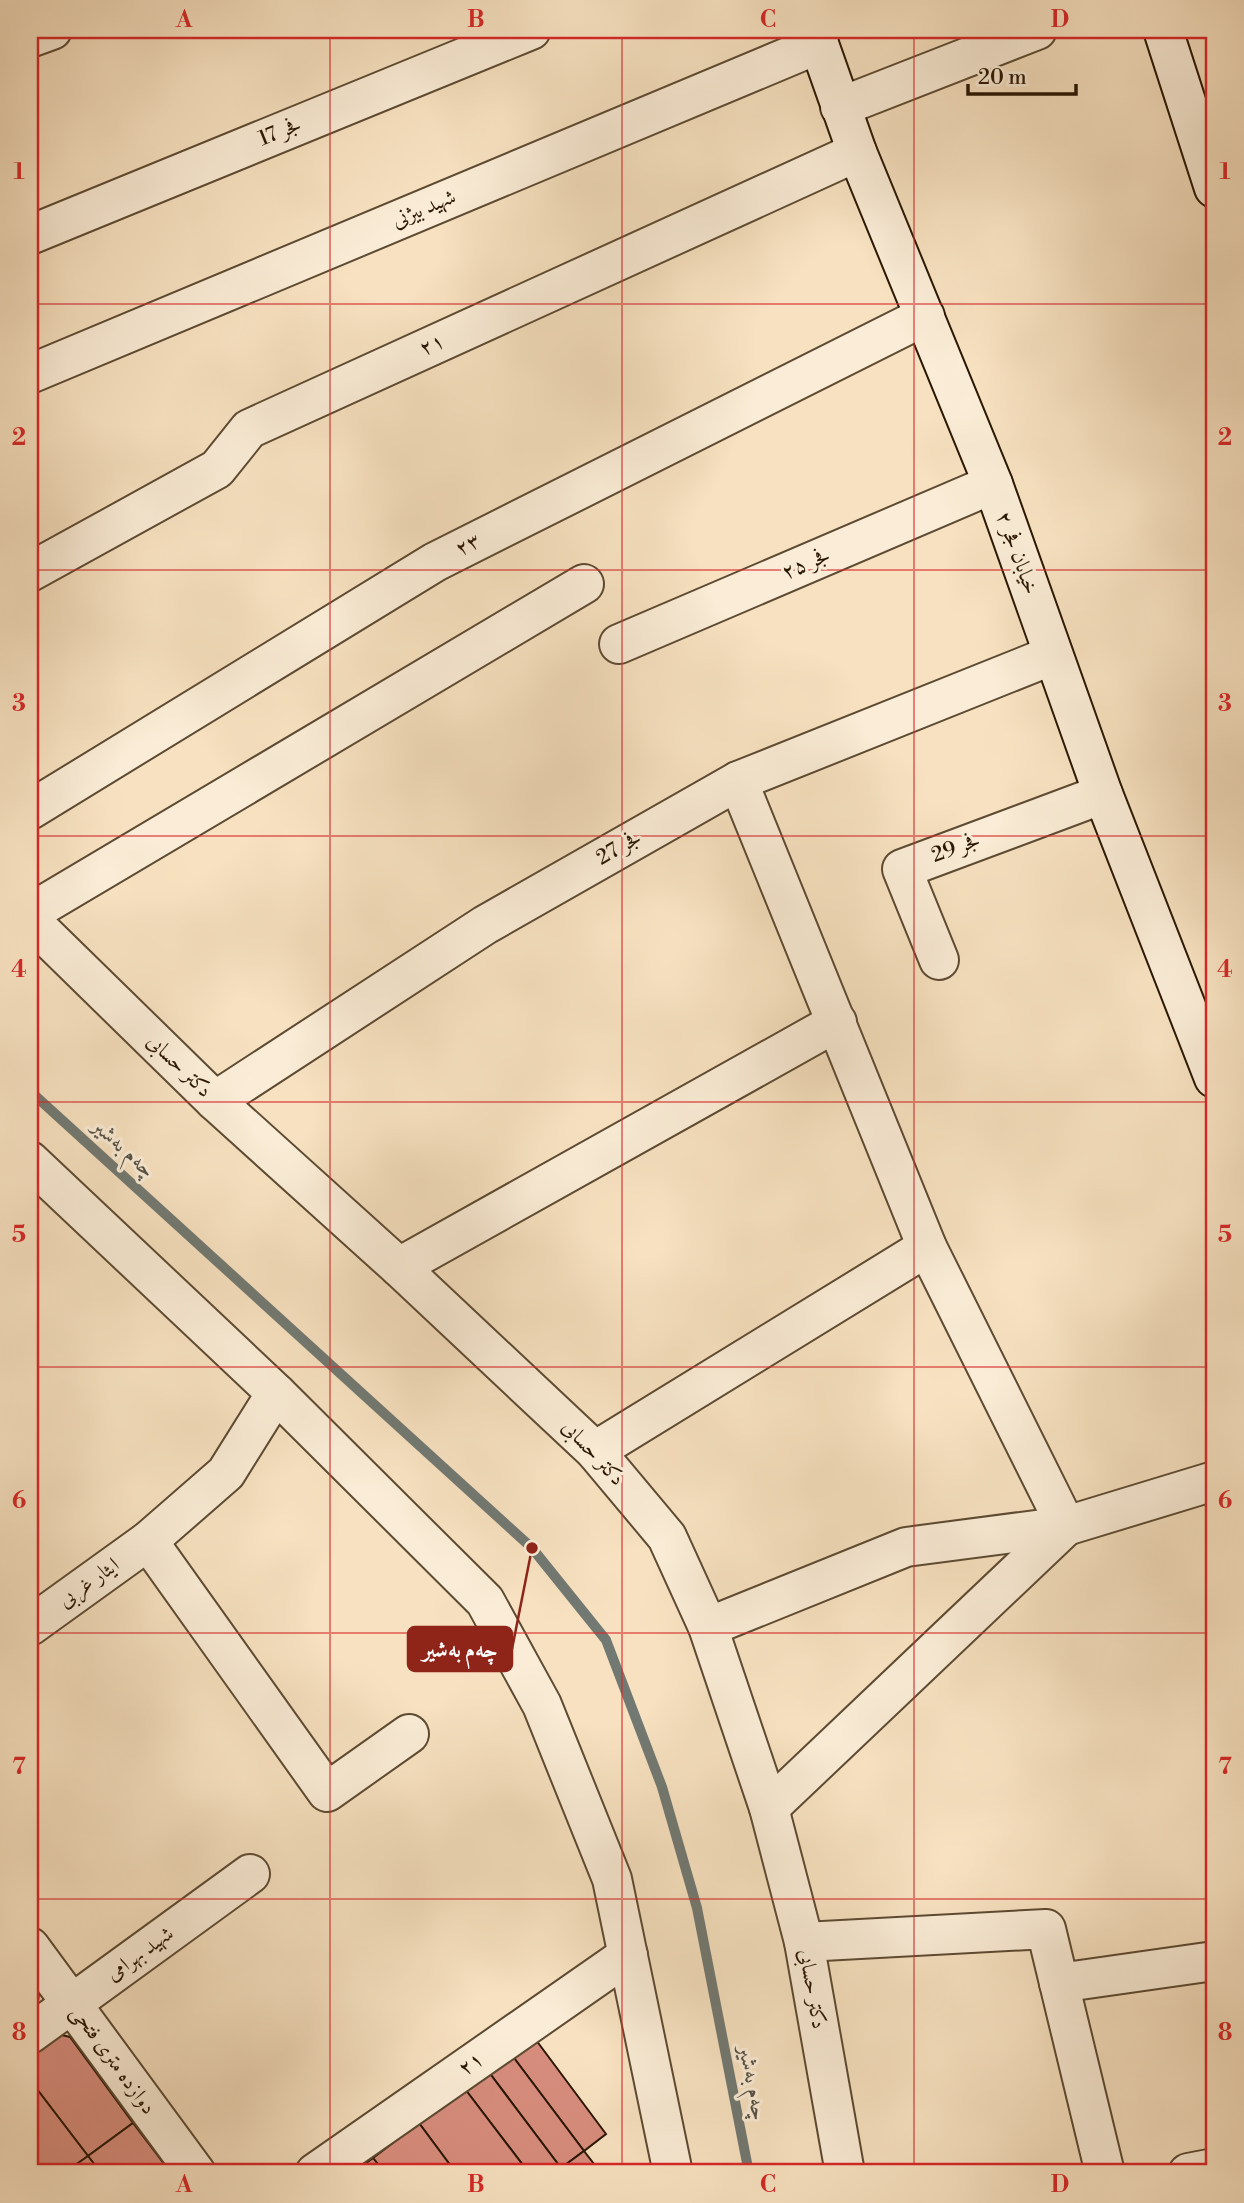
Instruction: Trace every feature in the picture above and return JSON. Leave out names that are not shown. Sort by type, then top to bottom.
[{"type":"street","points":[[30,38],[52,30]]},
{"type":"street","name":"فجر 17","points":[[30,235],[531,30]]},
{"type":"street","points":[[840,107],[1037,30]]},
{"type":"street","points":[[1163,30],[1214,188]]},
{"type":"street","name":"خیابان فجر ۲","points":[[816,37],[857,152],[993,484],[1103,794],[1214,1078]]},
{"type":"street","name":"شهید بیژنی","points":[[30,374],[816,37]]},
{"type":"street","name":"۲۱","points":[[30,572],[217,469],[248,429],[857,152]]},
{"type":"street","name":"۲۳","points":[[30,810],[435,562],[925,316]]},
{"type":"street","name":"فجر ۲۵","points":[[619,645],[993,484]]},
{"type":"street","points":[[30,913],[584,584]]},
{"type":"street","name":"فجر 27","points":[[215,1101],[485,925],[738,781],[1054,655]]},
{"type":"street","points":[[738,781],[927,1247],[1066,1526]]},
{"type":"street","name":"فجر 29","points":[[939,960],[902,869],[1103,794]]},
{"type":"street","name":"دکتر حسابی","points":[[30,920],[215,1101],[399,1267],[595,1451],[667,1537],[708,1627],[769,1808],[804,1942],[845,2173]]},
{"type":"street","points":[[399,1267],[837,1023]]},
{"type":"street","points":[[30,1161],[276,1393],[485,1601],[542,1705],[612,1879],[673,2173]]},
{"type":"street","points":[[595,1451],[927,1247]]},
{"type":"street","name":"ایثار غربی","points":[[35,1610],[148,1541],[226,1473],[276,1393]]},
{"type":"street","points":[[708,1627],[906,1547],[1066,1526],[1214,1481]]},
{"type":"street","points":[[769,1808],[1066,1526]]},
{"type":"street","points":[[148,1541],[327,1792],[409,1734]]},
{"type":"street","name":"شهید بهرامی","points":[[30,2034],[250,1874]]},
{"type":"street","points":[[804,1942],[1046,1928],[1105,2173]]},
{"type":"street","name":"دوازده متری فتحی","points":[[30,1947],[196,2173]]},
{"type":"street","name":"۲۱","points":[[315,2173],[628,1955]]},
{"type":"street","points":[[1059,1983],[1214,1961]]},
{"type":"street","points":[[1188,2173],[1214,2168]]},
{"type":"building","points":[[30,1981],[39,1993],[37,2010],[30,2016]]},
{"type":"building","points":[[53,2033],[70,2037],[133,2123],[88,2156],[30,2080],[30,2050]]},
{"type":"building","points":[[533,2036],[606,2134],[584,2151],[511,2054]]},
{"type":"building","points":[[511,2054],[584,2151],[561,2168],[488,2071]]},
{"type":"building","points":[[488,2071],[561,2168],[554,2173],[529,2173],[465,2089]]},
{"type":"building","points":[[30,2080],[88,2156],[64,2173],[30,2173]]},
{"type":"building","points":[[465,2089],[529,2173],[456,2173],[419,2123]]},
{"type":"building","points":[[133,2123],[171,2173],[101,2173],[88,2156]]},
{"type":"building","points":[[419,2123],[456,2173],[385,2173],[373,2158]]},
{"type":"building","points":[[584,2151],[601,2173],[554,2173],[561,2168]]},
{"type":"building","points":[[88,2156],[101,2173],[64,2173]]},
{"type":"building","points":[[373,2158],[385,2173],[353,2173]]},
{"type":"waterway","name":"چەم بەشیر","points":[[30,1091],[532,1548],[606,1640],[662,1787],[697,1908],[749,2173]]},
{"type":"place","name":"چەم بەشیر","points":[[532,1548]]}]
